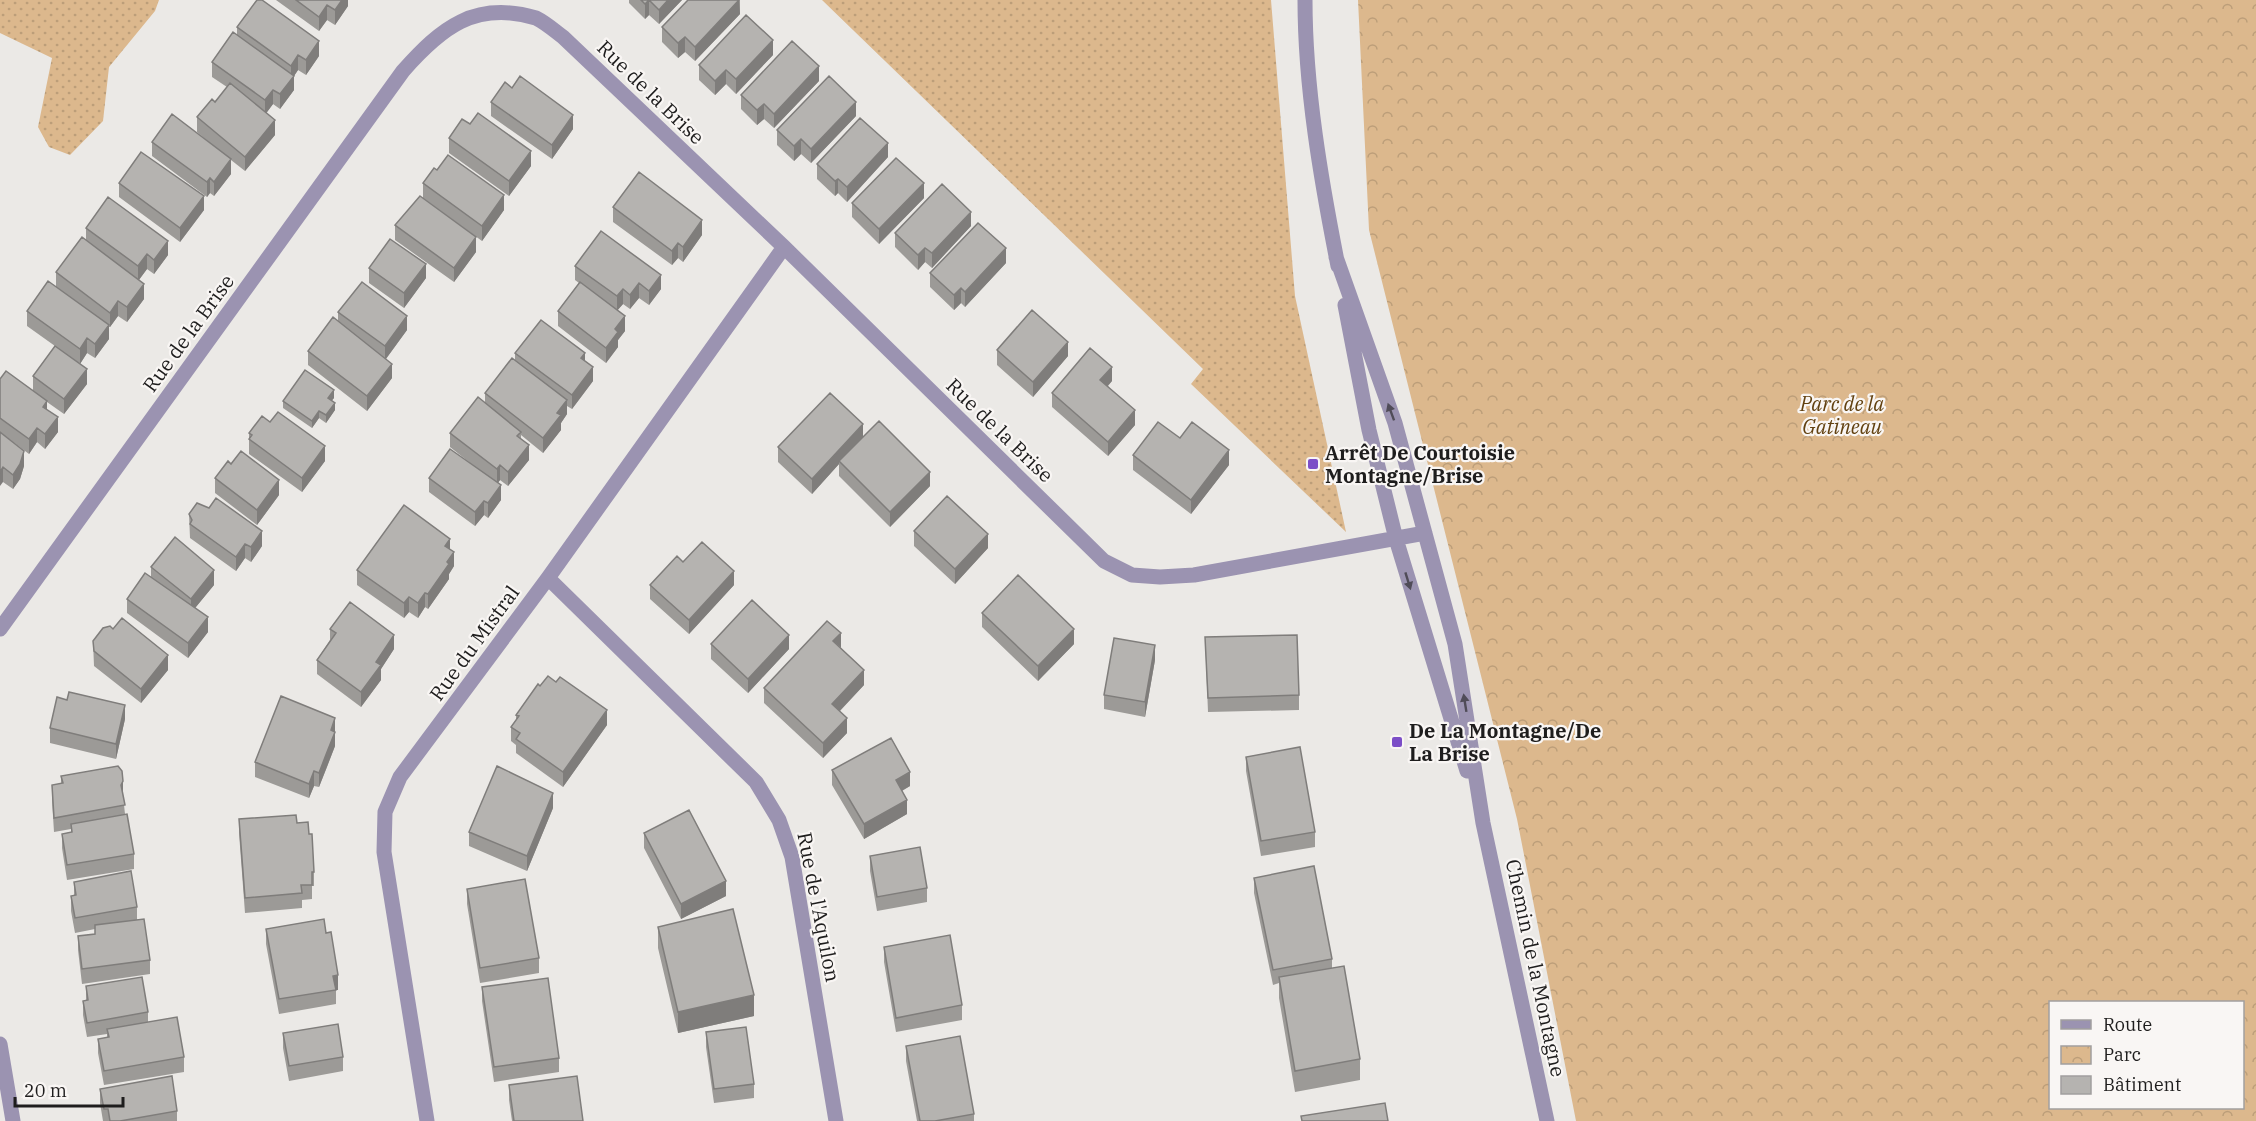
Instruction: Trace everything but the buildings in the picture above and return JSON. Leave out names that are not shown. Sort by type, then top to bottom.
[{"type":"street","name":"Chemin de la Montagne","points":[[1305,0],[1308,83],[1324,195],[1369,430],[1396,539],[1483,823]]},
{"type":"street","name":"Rue de la Brise","points":[[0,629],[403,70],[426,45],[456,20],[486,8],[512,11],[538,19],[563,37],[784,247],[1104,561],[1132,575],[1160,577],[1194,574],[1425,533]]},
{"type":"street","name":"Rue du Mistral","points":[[427,1121],[384,852],[385,812],[400,777],[548,578],[784,247]]},
{"type":"street","name":"Chemin de la Montagne","points":[[1336,257],[1395,423],[1455,644],[1483,823],[1547,1121]]},
{"type":"street","name":"Rue de l'Aquilon","points":[[548,578],[756,782],[779,820],[792,857],[836,1121]]},
{"type":"street","points":[[0,1044],[14,1121]]},
{"type":"green space","points":[[0,0],[159,0],[155,11],[109,67],[103,121],[70,155],[49,147],[38,127],[52,58],[0,33]]},
{"type":"green space","points":[[822,0],[1271,0],[1295,296],[1346,532],[1191,384],[1203,369]]},
{"type":"green space","name":"Parc de la Gatineau","points":[[1358,0],[2256,0],[2256,1121],[1576,1121],[1517,819],[1369,230]]},
{"type":"place","name":"Arrêt De Courtoisie Montagne/Brise","points":[[1313,464]]},
{"type":"place","name":"De La Montagne/De La Brise","points":[[1397,742]]}]
